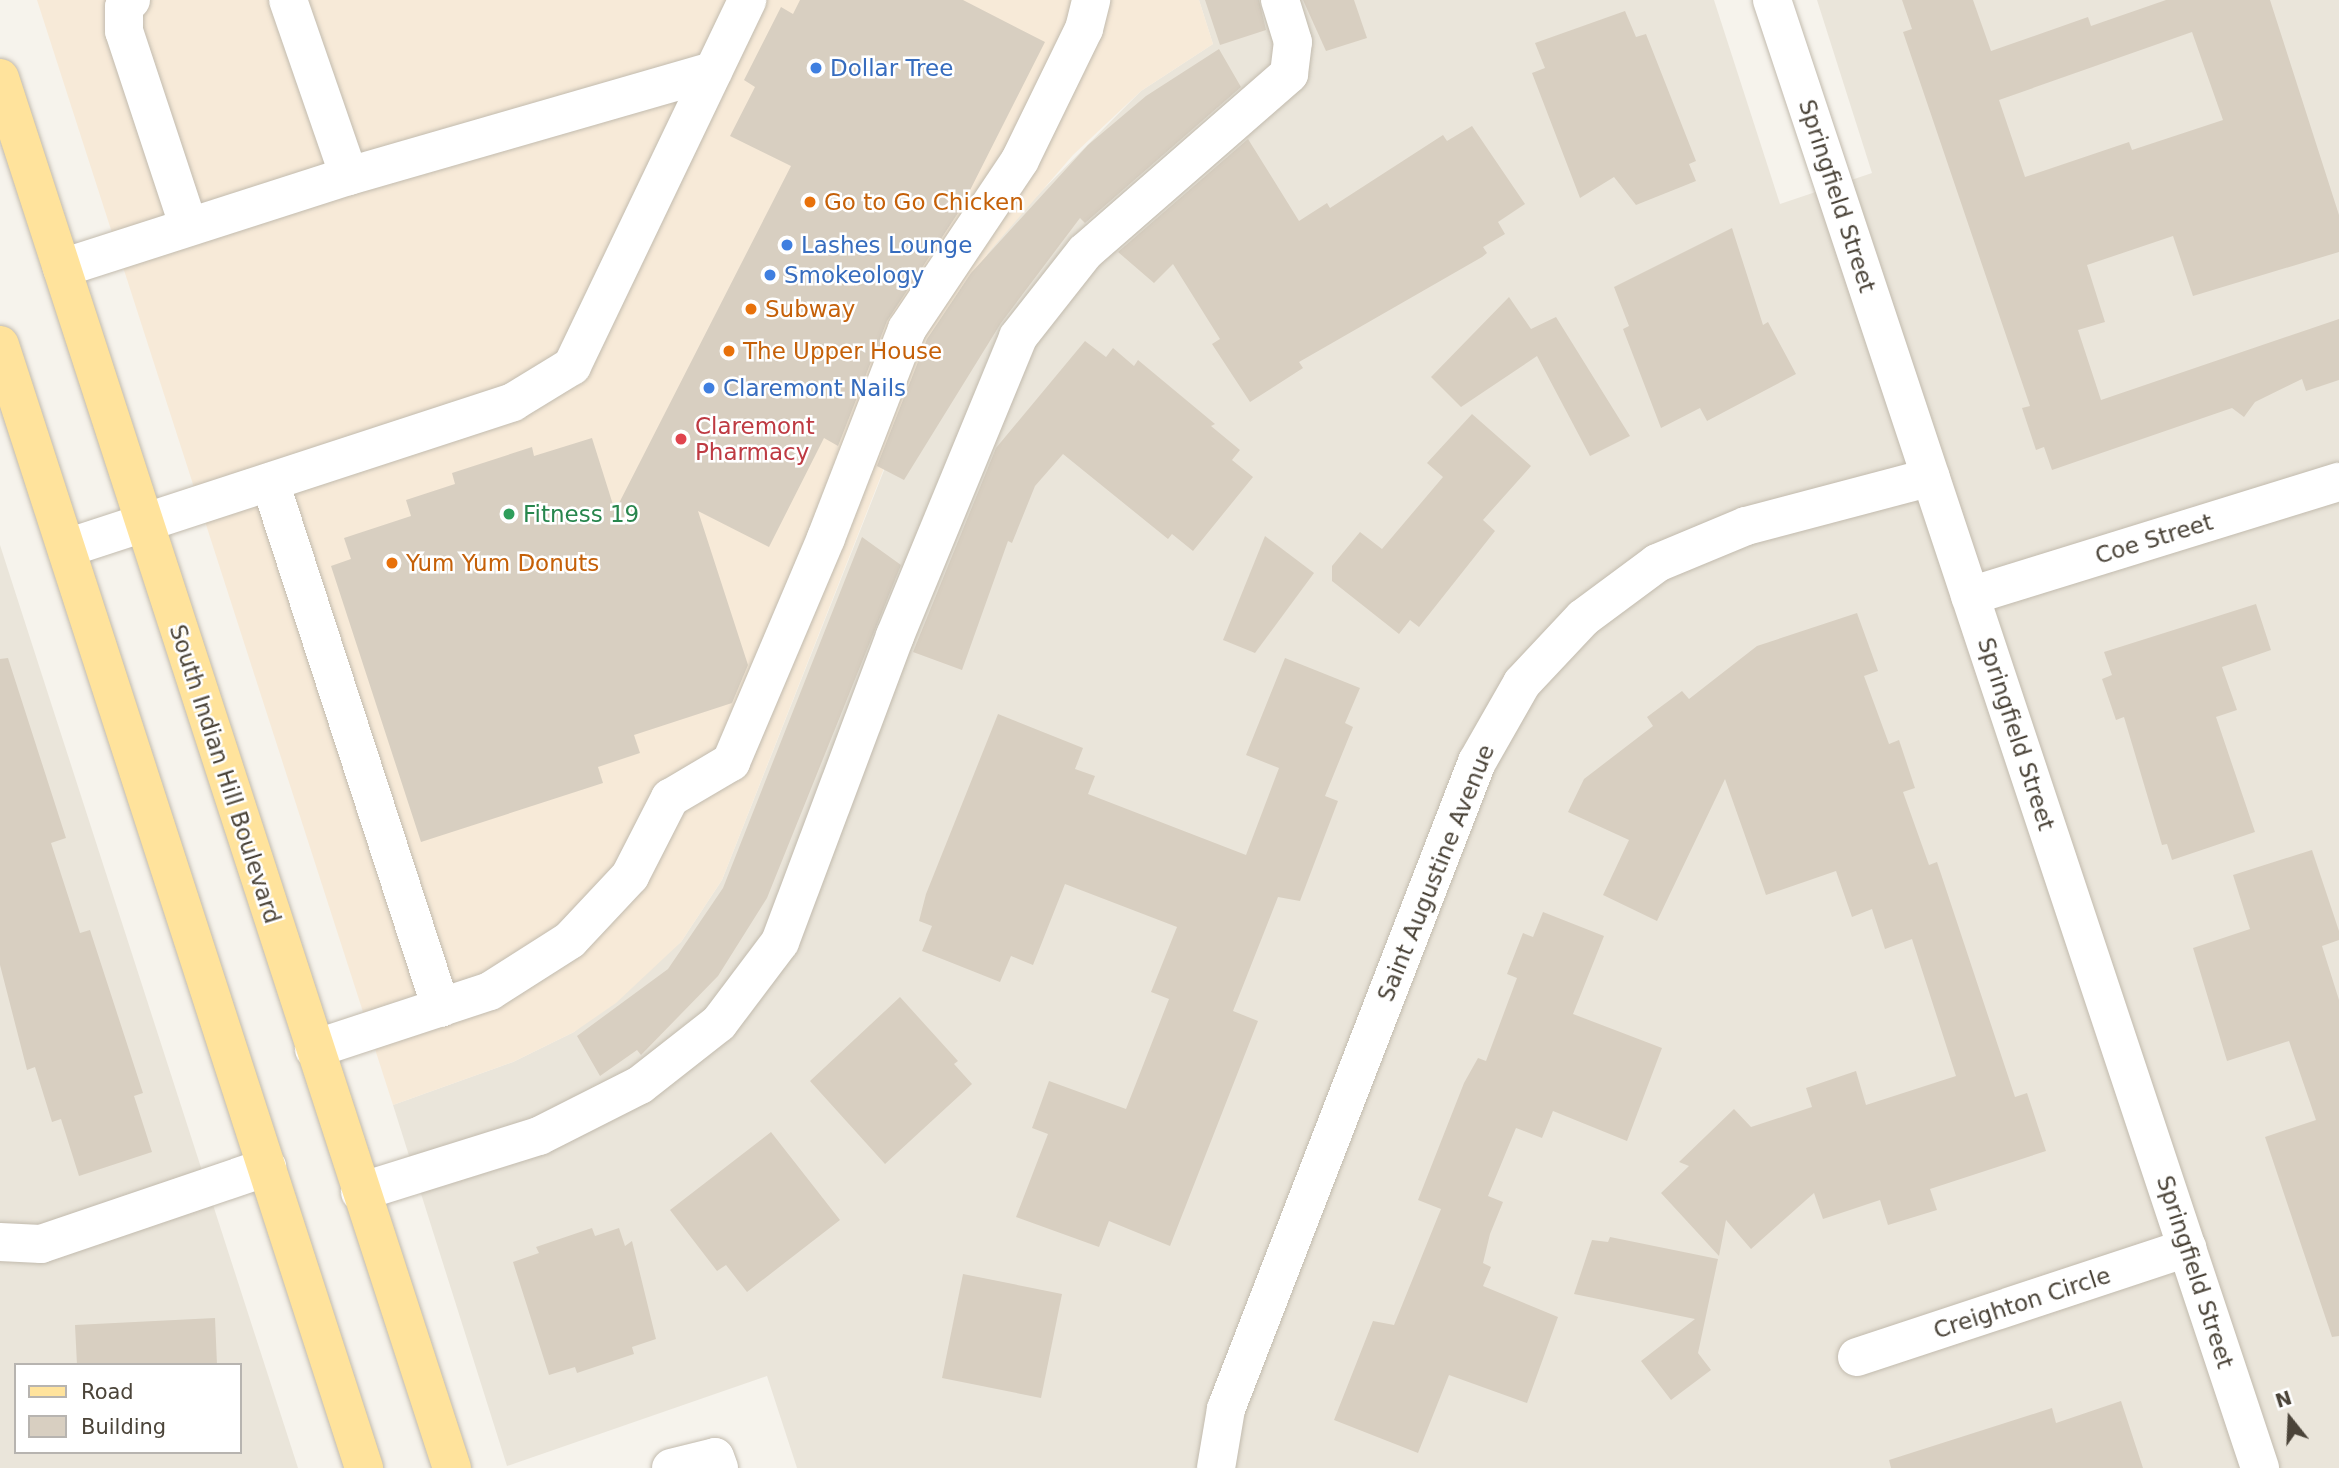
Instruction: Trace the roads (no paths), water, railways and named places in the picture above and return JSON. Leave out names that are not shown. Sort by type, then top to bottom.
[{"type":"main road","name":"South Indian Hill Boulevard","points":[[0,78],[360,1192],[452,1468]]},
{"type":"main road","points":[[0,345],[364,1468]]},
{"type":"street","points":[[131,0],[124,7],[124,31],[189,227]]},
{"type":"street","points":[[288,0],[349,176]]},
{"type":"street","points":[[67,548],[513,402],[572,366],[747,0]]},
{"type":"street","points":[[314,1049],[490,991],[570,940],[630,876],[670,798],[731,762],[826,538],[907,328],[1020,160],[1084,29],[1091,0]]},
{"type":"street","points":[[360,1192],[539,1136],[640,1085],[719,1023],[780,942],[895,636],[1018,337],[1085,252],[1289,74],[1293,42],[1280,0]]},
{"type":"street","name":"Springfield Street","points":[[1772,0],[2260,1468]]},
{"type":"street","points":[[62,268],[349,176],[713,71]]},
{"type":"street","name":"Saint Augustine Avenue","points":[[1216,1468],[1226,1409],[1467,788],[1522,682],[1583,618],[1657,563],[1746,527],[1931,477]]},
{"type":"street","points":[[270,482],[441,1008]]},
{"type":"street","name":"Coe Street","points":[[1970,596],[2339,482]]},
{"type":"street","points":[[0,1242],[41,1244],[267,1167]]},
{"type":"street","name":"Creighton Circle","points":[[1857,1357],[2187,1248]]},
{"type":"street","points":[[671,1468],[715,1457],[719,1468]]},
{"type":"place","name":"Dollar Tree","points":[[816,68]]},
{"type":"place","name":"Go to Go Chicken","points":[[810,202]]},
{"type":"place","name":"Lashes Lounge","points":[[787,245]]},
{"type":"place","name":"Smokeology","points":[[770,275]]},
{"type":"place","name":"Subway","points":[[751,309]]},
{"type":"place","name":"The Upper House","points":[[729,351]]},
{"type":"place","name":"Claremont Nails","points":[[709,388]]},
{"type":"place","name":"Claremont Pharmacy","points":[[681,439]]},
{"type":"place","name":"Fitness 19","points":[[509,514]]},
{"type":"place","name":"Yum Yum Donuts","points":[[392,563]]}]
